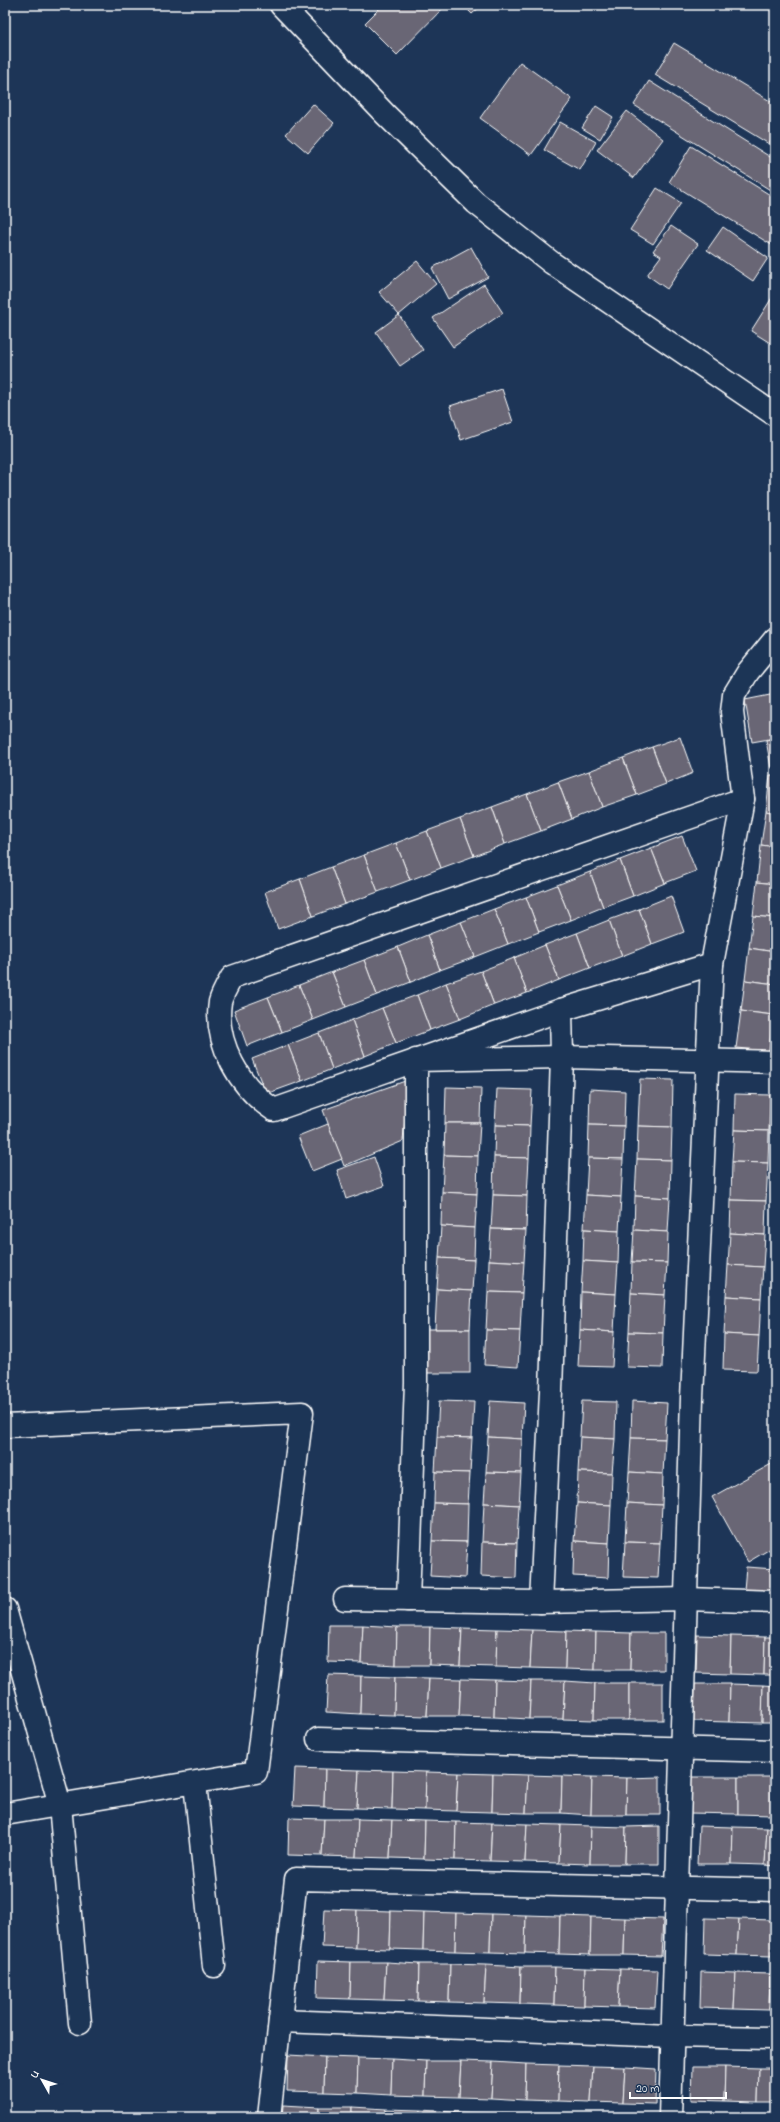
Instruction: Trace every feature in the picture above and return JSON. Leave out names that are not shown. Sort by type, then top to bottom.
[{"type":"street","points":[[280,5],[386,115],[476,204],[552,262],[775,415]]},
{"type":"street","points":[[670,2117],[675,1889],[687,1599],[692,1398],[712,964],[744,799],[732,712],[734,695],[748,672],[775,639]]},
{"type":"street","points":[[712,964],[561,1010],[274,1110],[260,1101],[248,1088],[233,1064],[219,1029],[220,1000],[232,977],[744,799]]},
{"type":"street","points":[[541,1602],[562,1057],[561,1010]]},
{"type":"street","points":[[416,1060],[562,1057],[775,1062]]},
{"type":"street","points":[[408,1600],[416,1383],[416,1060]]},
{"type":"street","points":[[5,1426],[302,1413],[256,1772],[5,1814]]},
{"type":"street","points":[[345,1599],[541,1602],[687,1599],[775,1602]]},
{"type":"street","points":[[5,1609],[60,1805],[80,2023]]},
{"type":"street","points":[[318,1739],[775,1751]]},
{"type":"street","points":[[195,1783],[214,1966]]},
{"type":"street","points":[[269,2117],[296,1879],[675,1889],[775,1890]]},
{"type":"street","points":[[280,2021],[671,2036],[775,2038]]},
{"type":"building","points":[[383,5],[446,5],[397,55],[365,23]]},
{"type":"building","points":[[463,5],[482,5],[472,14]]},
{"type":"building","points":[[674,43],[775,104],[775,134],[769,144],[655,75]]},
{"type":"building","points":[[520,62],[572,99],[531,155],[480,118]]},
{"type":"building","points":[[649,81],[775,160],[775,193],[634,105]]},
{"type":"building","points":[[313,104],[334,123],[308,153],[286,134]]},
{"type":"building","points":[[596,106],[613,117],[600,139],[582,128]]},
{"type":"building","points":[[627,111],[663,139],[634,178],[597,150]]},
{"type":"building","points":[[560,122],[596,142],[580,170],[544,150]]},
{"type":"building","points":[[691,146],[775,198],[775,247],[669,182]]},
{"type":"building","points":[[657,188],[681,203],[653,244],[630,230]]},
{"type":"building","points":[[671,226],[698,244],[667,289],[647,275],[661,256],[653,251]]},
{"type":"building","points":[[723,227],[768,258],[753,281],[707,250]]},
{"type":"building","points":[[471,247],[488,277],[448,299],[432,268]]},
{"type":"building","points":[[417,261],[436,284],[399,315],[379,292]]},
{"type":"building","points":[[484,284],[503,313],[453,347],[433,318]]},
{"type":"building","points":[[775,293],[775,346],[751,331]]},
{"type":"building","points":[[399,315],[423,350],[400,366],[376,332]]},
{"type":"building","points":[[502,389],[513,422],[461,440],[450,406]]},
{"type":"building","points":[[775,694],[775,738],[752,742],[745,700]]},
{"type":"building","points":[[680,737],[693,773],[666,784],[652,747]]},
{"type":"building","points":[[775,738],[775,767],[771,768],[766,740]]},
{"type":"building","points":[[652,747],[666,784],[637,795],[623,758]]},
{"type":"building","points":[[623,758],[637,795],[602,807],[589,771]]},
{"type":"building","points":[[589,771],[602,807],[572,819],[558,782]]},
{"type":"building","points":[[770,775],[775,775],[775,813],[766,811]]},
{"type":"building","points":[[558,782],[572,819],[541,831],[527,794]]},
{"type":"building","points":[[527,794],[541,831],[505,844],[492,807]]},
{"type":"building","points":[[492,807],[505,844],[474,856],[460,819]]},
{"type":"building","points":[[766,811],[775,813],[775,847],[761,845]]},
{"type":"building","points":[[460,819],[474,856],[441,868],[427,831]]},
{"type":"building","points":[[427,831],[441,868],[410,880],[396,843]]},
{"type":"building","points":[[682,836],[696,871],[665,883],[651,848]]},
{"type":"building","points":[[396,843],[410,880],[378,892],[364,855]]},
{"type":"building","points":[[761,845],[775,847],[775,884],[757,882]]},
{"type":"building","points":[[651,848],[665,883],[633,896],[620,860]]},
{"type":"building","points":[[364,855],[378,892],[345,904],[331,867]]},
{"type":"building","points":[[620,860],[633,896],[603,907],[590,872]]},
{"type":"building","points":[[331,867],[345,904],[313,916],[300,879]]},
{"type":"building","points":[[590,872],[603,907],[571,920],[557,885]]},
{"type":"building","points":[[300,879],[313,916],[278,929],[265,892]]},
{"type":"building","points":[[757,882],[775,884],[775,918],[753,916]]},
{"type":"building","points":[[557,885],[571,920],[539,932],[526,897]]},
{"type":"building","points":[[671,896],[684,932],[652,944],[639,909]]},
{"type":"building","points":[[526,897],[539,932],[508,944],[494,909]]},
{"type":"building","points":[[494,909],[508,944],[475,957],[461,922]]},
{"type":"building","points":[[639,909],[652,944],[622,956],[609,920]]},
{"type":"building","points":[[753,916],[775,918],[775,952],[749,948]]},
{"type":"building","points":[[609,920],[622,956],[590,968],[577,933]]},
{"type":"building","points":[[461,922],[475,957],[440,970],[427,935]]},
{"type":"building","points":[[577,933],[590,968],[559,980],[545,945]]},
{"type":"building","points":[[427,935],[440,970],[411,982],[398,947]]},
{"type":"building","points":[[545,945],[559,980],[527,993],[514,958]]},
{"type":"building","points":[[398,947],[411,982],[377,995],[364,960]]},
{"type":"building","points":[[749,948],[775,952],[775,984],[745,980]]},
{"type":"building","points":[[514,958],[527,993],[494,1005],[481,971]]},
{"type":"building","points":[[364,960],[377,995],[346,1007],[332,972]]},
{"type":"building","points":[[481,971],[494,1005],[460,1019],[446,983]]},
{"type":"building","points":[[332,972],[346,1007],[313,1020],[299,985]]},
{"type":"building","points":[[745,980],[775,984],[773,1015],[741,1011]]},
{"type":"building","points":[[446,983],[460,1019],[430,1030],[417,995]]},
{"type":"building","points":[[299,985],[313,1020],[282,1032],[268,997]]},
{"type":"building","points":[[417,995],[430,1030],[396,1043],[382,1008]]},
{"type":"building","points":[[268,997],[282,1032],[247,1046],[234,1010]]},
{"type":"building","points":[[382,1008],[396,1043],[365,1056],[352,1020]]},
{"type":"building","points":[[741,1011],[773,1015],[769,1051],[736,1048]]},
{"type":"building","points":[[352,1020],[365,1056],[332,1069],[319,1033]]},
{"type":"building","points":[[319,1033],[332,1069],[302,1081],[288,1045]]},
{"type":"building","points":[[288,1045],[302,1081],[266,1094],[252,1059]]},
{"type":"building","points":[[640,1079],[673,1080],[672,1127],[638,1126]]},
{"type":"building","points":[[408,1080],[403,1141],[344,1166],[323,1110]]},
{"type":"building","points":[[446,1087],[481,1088],[480,1123],[445,1123]]},
{"type":"building","points":[[497,1089],[532,1090],[530,1126],[495,1125]]},
{"type":"building","points":[[590,1089],[625,1091],[624,1126],[589,1125]]},
{"type":"building","points":[[735,1094],[770,1095],[769,1131],[734,1130]]},
{"type":"building","points":[[445,1123],[480,1123],[478,1156],[444,1155]]},
{"type":"building","points":[[328,1124],[342,1159],[312,1171],[298,1136]]},
{"type":"building","points":[[495,1125],[530,1126],[529,1158],[494,1157]]},
{"type":"building","points":[[589,1125],[624,1126],[623,1159],[588,1158]]},
{"type":"building","points":[[638,1126],[672,1127],[671,1160],[637,1159]]},
{"type":"building","points":[[734,1130],[769,1131],[768,1163],[732,1162]]},
{"type":"building","points":[[444,1155],[478,1156],[477,1194],[442,1192]]},
{"type":"building","points":[[374,1157],[384,1186],[346,1199],[337,1170]]},
{"type":"building","points":[[494,1157],[529,1158],[527,1196],[493,1195]]},
{"type":"building","points":[[588,1158],[623,1159],[621,1197],[586,1195]]},
{"type":"building","points":[[637,1159],[671,1160],[670,1198],[635,1196]]},
{"type":"building","points":[[732,1162],[768,1163],[766,1201],[731,1200]]},
{"type":"building","points":[[442,1192],[477,1194],[475,1228],[441,1226]]},
{"type":"building","points":[[493,1195],[527,1196],[526,1230],[491,1229]]},
{"type":"building","points":[[586,1195],[621,1197],[619,1231],[584,1229]]},
{"type":"building","points":[[635,1196],[670,1198],[668,1232],[634,1230]]},
{"type":"building","points":[[731,1200],[766,1201],[765,1235],[730,1233]]},
{"type":"building","points":[[441,1226],[475,1228],[474,1260],[439,1258]]},
{"type":"building","points":[[491,1229],[526,1230],[524,1262],[489,1260]]},
{"type":"building","points":[[584,1229],[619,1231],[618,1263],[583,1261]]},
{"type":"building","points":[[634,1230],[668,1232],[667,1263],[632,1262]]},
{"type":"building","points":[[730,1233],[765,1235],[763,1267],[728,1265]]},
{"type":"building","points":[[439,1258],[474,1260],[472,1291],[437,1289]]},
{"type":"building","points":[[489,1260],[524,1262],[522,1293],[488,1292]]},
{"type":"building","points":[[583,1261],[618,1263],[616,1294],[581,1292]]},
{"type":"building","points":[[632,1262],[667,1263],[665,1295],[631,1293]]},
{"type":"building","points":[[728,1265],[763,1267],[761,1298],[726,1296]]},
{"type":"building","points":[[437,1289],[472,1291],[470,1329],[435,1329]]},
{"type":"building","points":[[488,1292],[522,1293],[520,1331],[486,1330]]},
{"type":"building","points":[[581,1292],[616,1294],[614,1332],[580,1330]]},
{"type":"building","points":[[631,1293],[665,1295],[663,1333],[629,1332]]},
{"type":"building","points":[[726,1296],[761,1298],[759,1336],[724,1334]]},
{"type":"building","points":[[775,1301],[775,1336],[773,1336]]},
{"type":"building","points":[[422,1329],[470,1329],[470,1373],[422,1373]]},
{"type":"building","points":[[486,1330],[520,1331],[518,1367],[484,1365]]},
{"type":"building","points":[[580,1330],[614,1332],[612,1367],[578,1366]]},
{"type":"building","points":[[629,1332],[663,1333],[662,1368],[627,1367]]},
{"type":"building","points":[[724,1334],[759,1336],[757,1371],[723,1370]]},
{"type":"building","points":[[773,1336],[775,1336],[775,1371],[771,1371]]},
{"type":"building","points":[[439,1401],[474,1402],[472,1438],[437,1437]]},
{"type":"building","points":[[490,1401],[524,1403],[522,1439],[488,1437]]},
{"type":"building","points":[[582,1401],[616,1402],[615,1439],[580,1437]]},
{"type":"building","points":[[632,1401],[667,1403],[665,1439],[631,1438]]},
{"type":"building","points":[[437,1437],[472,1438],[470,1473],[435,1472]]},
{"type":"building","points":[[488,1437],[522,1439],[521,1473],[486,1472]]},
{"type":"building","points":[[580,1437],[615,1439],[612,1473],[578,1472]]},
{"type":"building","points":[[631,1438],[665,1439],[663,1474],[629,1472]]},
{"type":"building","points":[[775,1462],[775,1546],[748,1562],[712,1497]]},
{"type":"building","points":[[435,1472],[470,1473],[468,1504],[434,1503]]},
{"type":"building","points":[[486,1472],[521,1473],[519,1505],[484,1503]]},
{"type":"building","points":[[578,1472],[612,1473],[611,1505],[577,1503]]},
{"type":"building","points":[[629,1472],[663,1474],[662,1505],[627,1503]]},
{"type":"building","points":[[434,1503],[468,1504],[467,1542],[432,1541]]},
{"type":"building","points":[[484,1503],[519,1505],[517,1543],[482,1542]]},
{"type":"building","points":[[577,1503],[611,1505],[609,1543],[574,1541]]},
{"type":"building","points":[[627,1503],[662,1505],[660,1543],[625,1542]]},
{"type":"building","points":[[432,1541],[467,1542],[465,1578],[430,1576]]},
{"type":"building","points":[[574,1541],[609,1543],[608,1578],[573,1576]]},
{"type":"building","points":[[482,1542],[517,1543],[516,1578],[481,1576]]},
{"type":"building","points":[[625,1542],[660,1543],[658,1578],[623,1577]]},
{"type":"building","points":[[746,1567],[775,1569],[775,1592],[744,1590]]},
{"type":"building","points":[[329,1625],[363,1625],[361,1663],[328,1662]]},
{"type":"building","points":[[363,1625],[397,1627],[396,1665],[361,1663]]},
{"type":"building","points":[[397,1627],[430,1627],[429,1665],[396,1665]]},
{"type":"building","points":[[430,1627],[462,1628],[460,1666],[429,1665]]},
{"type":"building","points":[[462,1628],[497,1629],[496,1667],[460,1666]]},
{"type":"building","points":[[497,1629],[532,1630],[530,1668],[496,1667]]},
{"type":"building","points":[[532,1630],[566,1631],[565,1669],[530,1668]]},
{"type":"building","points":[[566,1631],[596,1632],[595,1670],[565,1669]]},
{"type":"building","points":[[596,1632],[631,1633],[630,1670],[595,1670]]},
{"type":"building","points":[[631,1633],[664,1633],[664,1670],[630,1670]]},
{"type":"building","points":[[697,1635],[731,1636],[730,1674],[696,1673]]},
{"type":"building","points":[[731,1636],[765,1637],[764,1675],[730,1674]]},
{"type":"building","points":[[765,1637],[775,1637],[775,1675],[764,1675]]},
{"type":"building","points":[[328,1675],[361,1676],[360,1714],[326,1712]]},
{"type":"building","points":[[361,1676],[395,1677],[394,1715],[360,1714]]},
{"type":"building","points":[[395,1677],[429,1678],[427,1716],[394,1715]]},
{"type":"building","points":[[429,1678],[461,1679],[459,1716],[427,1716]]},
{"type":"building","points":[[461,1679],[495,1680],[494,1717],[459,1716]]},
{"type":"building","points":[[495,1680],[531,1681],[529,1719],[494,1717]]},
{"type":"building","points":[[531,1681],[565,1681],[563,1719],[529,1719]]},
{"type":"building","points":[[565,1681],[595,1683],[594,1720],[563,1719]]},
{"type":"building","points":[[595,1683],[629,1683],[629,1720],[594,1720]]},
{"type":"building","points":[[629,1683],[663,1683],[663,1720],[629,1720]]},
{"type":"building","points":[[695,1684],[730,1684],[729,1722],[694,1721]]},
{"type":"building","points":[[730,1684],[763,1685],[762,1723],[729,1722]]},
{"type":"building","points":[[763,1685],[775,1686],[775,1723],[762,1723]]},
{"type":"building","points":[[295,1768],[325,1769],[324,1807],[293,1806]]},
{"type":"building","points":[[325,1769],[359,1770],[357,1808],[324,1807]]},
{"type":"building","points":[[359,1770],[393,1771],[392,1809],[357,1808]]},
{"type":"building","points":[[393,1771],[426,1772],[425,1810],[392,1809]]},
{"type":"building","points":[[426,1772],[458,1773],[456,1811],[425,1810]]},
{"type":"building","points":[[458,1773],[493,1774],[492,1812],[456,1811]]},
{"type":"building","points":[[493,1774],[528,1775],[526,1813],[492,1812]]},
{"type":"building","points":[[528,1775],[562,1776],[561,1813],[526,1813]]},
{"type":"building","points":[[562,1776],[592,1777],[591,1815],[561,1813]]},
{"type":"building","points":[[592,1777],[627,1778],[626,1815],[591,1815]]},
{"type":"building","points":[[660,1777],[660,1815],[626,1815],[627,1778]]},
{"type":"building","points":[[689,1777],[738,1777],[738,1814],[689,1813]]},
{"type":"building","points":[[738,1777],[772,1777],[771,1815],[738,1814]]},
{"type":"building","points":[[772,1777],[775,1777],[775,1815],[771,1815]]},
{"type":"building","points":[[289,1818],[324,1819],[322,1856],[288,1855]]},
{"type":"building","points":[[324,1819],[358,1819],[356,1857],[322,1856]]},
{"type":"building","points":[[358,1819],[392,1820],[390,1858],[356,1857]]},
{"type":"building","points":[[392,1820],[425,1821],[424,1859],[390,1858]]},
{"type":"building","points":[[425,1821],[456,1822],[455,1860],[424,1859]]},
{"type":"building","points":[[456,1822],[492,1823],[490,1861],[455,1860]]},
{"type":"building","points":[[492,1823],[527,1824],[525,1862],[490,1861]]},
{"type":"building","points":[[527,1824],[561,1825],[559,1863],[525,1862]]},
{"type":"building","points":[[561,1825],[591,1826],[590,1864],[559,1863]]},
{"type":"building","points":[[591,1826],[626,1827],[625,1864],[590,1864]]},
{"type":"building","points":[[659,1826],[659,1864],[625,1864],[626,1827]]},
{"type":"building","points":[[699,1826],[733,1827],[732,1864],[697,1864]]},
{"type":"building","points":[[733,1827],[767,1828],[765,1865],[732,1864]]},
{"type":"building","points":[[767,1828],[775,1828],[775,1866],[765,1865]]},
{"type":"building","points":[[324,1909],[357,1910],[356,1948],[322,1947]]},
{"type":"building","points":[[357,1910],[391,1911],[390,1949],[356,1948]]},
{"type":"building","points":[[391,1911],[424,1912],[423,1950],[390,1949]]},
{"type":"building","points":[[424,1912],[456,1913],[455,1951],[423,1950]]},
{"type":"building","points":[[456,1913],[491,1914],[490,1952],[455,1951]]},
{"type":"building","points":[[491,1914],[526,1915],[525,1953],[490,1952]]},
{"type":"building","points":[[526,1915],[560,1916],[559,1954],[525,1953]]},
{"type":"building","points":[[560,1916],[591,1917],[590,1955],[559,1954]]},
{"type":"building","points":[[591,1917],[625,1918],[624,1955],[590,1955]]},
{"type":"building","points":[[625,1918],[663,1919],[661,1956],[624,1955]]},
{"type":"building","points":[[705,1918],[739,1919],[737,1955],[704,1954]]},
{"type":"building","points":[[739,1919],[773,1920],[772,1956],[737,1955]]},
{"type":"building","points":[[773,1920],[775,1920],[775,1957],[772,1956]]},
{"type":"building","points":[[318,1961],[351,1962],[350,1999],[317,1998]]},
{"type":"building","points":[[351,1962],[386,1962],[384,2000],[350,1999]]},
{"type":"building","points":[[386,1962],[419,1964],[418,2001],[384,2000]]},
{"type":"building","points":[[419,1964],[450,1964],[449,2002],[418,2001]]},
{"type":"building","points":[[450,1964],[486,1965],[484,2003],[449,2002]]},
{"type":"building","points":[[486,1965],[521,1967],[520,2004],[484,2003]]},
{"type":"building","points":[[521,1967],[555,1967],[554,2005],[520,2004]]},
{"type":"building","points":[[555,1967],[585,1968],[584,2006],[554,2005]]},
{"type":"building","points":[[585,1968],[620,1969],[618,2007],[584,2006]]},
{"type":"building","points":[[620,1969],[657,1970],[655,2008],[618,2007]]},
{"type":"building","points":[[701,1972],[736,1973],[734,2009],[700,2008]]},
{"type":"building","points":[[736,1973],[770,1974],[769,2010],[734,2009]]},
{"type":"building","points":[[770,1974],[775,1974],[775,2011],[769,2010]]},
{"type":"building","points":[[288,2055],[325,2057],[324,2092],[287,2091]]},
{"type":"building","points":[[325,2057],[358,2058],[357,2093],[324,2092]]},
{"type":"building","points":[[358,2058],[392,2059],[391,2095],[357,2093]]},
{"type":"building","points":[[392,2059],[426,2061],[425,2096],[391,2095]]},
{"type":"building","points":[[426,2061],[461,2061],[459,2097],[425,2096]]},
{"type":"building","points":[[461,2061],[493,2062],[491,2098],[459,2097]]},
{"type":"building","points":[[493,2062],[526,2064],[525,2100],[491,2098]]},
{"type":"building","points":[[526,2064],[559,2065],[558,2101],[525,2100]]},
{"type":"building","points":[[559,2065],[593,2066],[591,2102],[558,2101]]},
{"type":"building","points":[[593,2066],[625,2067],[623,2103],[591,2102]]},
{"type":"building","points":[[625,2067],[656,2069],[655,2104],[623,2103]]},
{"type":"building","points":[[692,2067],[725,2067],[724,2101],[691,2100]]},
{"type":"building","points":[[725,2067],[759,2068],[758,2102],[724,2101]]},
{"type":"building","points":[[759,2068],[775,2068],[775,2102],[758,2102]]},
{"type":"building","points":[[283,2105],[319,2107],[319,2117],[282,2117]]},
{"type":"building","points":[[319,2107],[352,2107],[352,2117],[319,2117]]},
{"type":"building","points":[[352,2107],[386,2109],[386,2117],[352,2117]]},
{"type":"building","points":[[386,2109],[420,2110],[420,2117],[386,2117]]},
{"type":"building","points":[[420,2110],[454,2112],[454,2117],[420,2117]]},
{"type":"building","points":[[454,2112],[487,2113],[487,2117],[454,2117]]},
{"type":"building","points":[[487,2113],[521,2114],[520,2117],[487,2117]]},
{"type":"building","points":[[521,2114],[553,2115],[553,2117],[520,2117]]},
{"type":"building","points":[[553,2115],[586,2116],[586,2117],[553,2117]]}]
